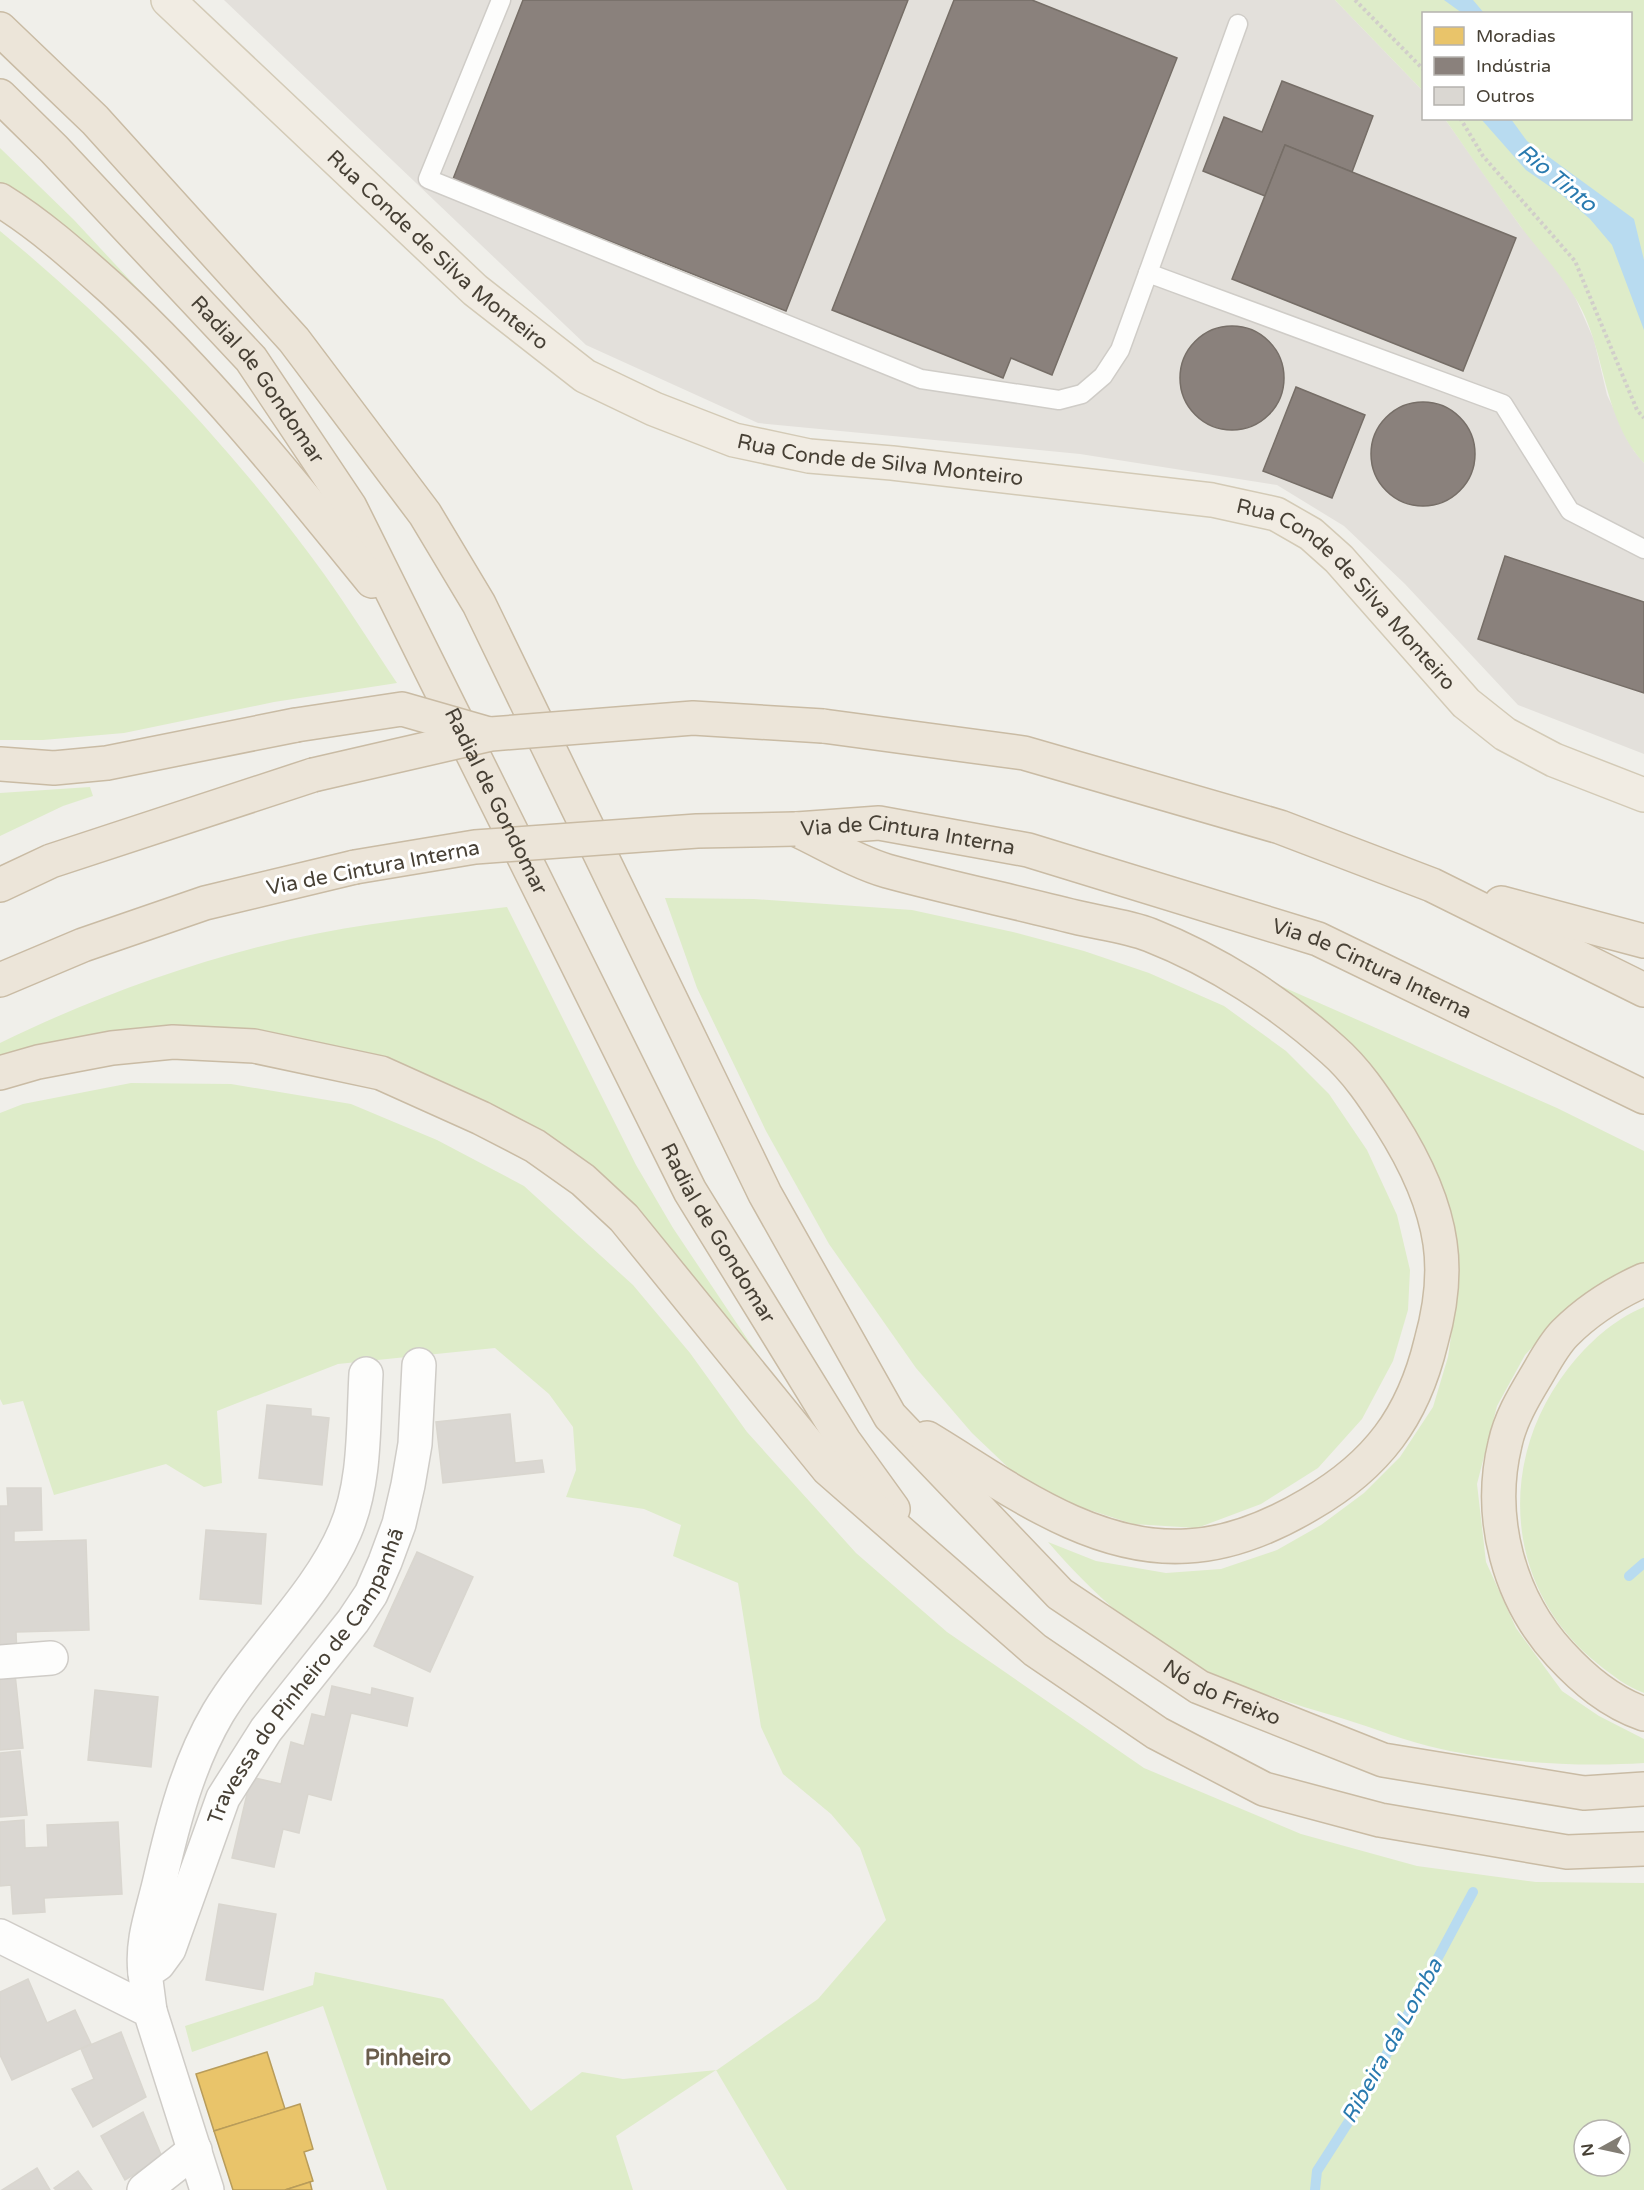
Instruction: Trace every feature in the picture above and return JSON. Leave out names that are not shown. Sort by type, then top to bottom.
[{"type":"highway","points":[[0,29],[95,120],[294,340],[425,514],[479,604],[765,1194],[890,1416],[1085,1530],[1132,1542],[1186,1546],[1247,1534],[1297,1512],[1341,1486],[1379,1448],[1405,1415],[1422,1379],[1442,1303],[1440,1243],[1424,1185],[1401,1140],[1373,1095],[1336,1053],[1292,1015],[1225,972],[1148,934],[883,869],[795,829]]},
{"type":"highway","name":"Radial de Gondomar","points":[[0,96],[54,149],[250,360],[350,507],[690,1191],[844,1441],[925,1555]]},
{"type":"highway","points":[[0,200],[35,221],[136,312],[194,369],[240,419],[406,622]]},
{"type":"highway","points":[[0,764],[54,768],[107,763],[296,724],[402,709],[491,734]]},
{"type":"highway","points":[[0,885],[51,861],[313,775],[491,734],[693,718],[823,726],[1024,753],[1280,827],[1432,885],[1644,990]]},
{"type":"highway","name":"Via de Cintura Interna","points":[[0,980],[83,945],[205,903],[355,867],[474,847],[697,831],[795,829],[879,823],[1028,850],[1318,939],[1644,1097]]},
{"type":"highway","points":[[1432,885],[1644,941]]},
{"type":"highway","points":[[0,1073],[38,1062],[112,1048],[173,1042],[254,1046],[381,1072],[481,1118],[535,1146],[583,1180],[624,1218],[828,1469],[1035,1650],[1158,1733],[1264,1788],[1380,1820],[1567,1852],[1644,1849]]},
{"type":"highway","points":[[1644,1280],[1593,1308],[1564,1334],[1548,1356],[1519,1405],[1505,1443],[1500,1484],[1506,1562],[1523,1604],[1549,1643],[1585,1682],[1630,1709],[1644,1714]]},
{"type":"highway","name":"Nó do Freixo","points":[[890,1416],[1060,1594],[1199,1687],[1383,1760],[1584,1793],[1644,1789]]},
{"type":"main road","name":"Rua Conde de Silva Monteiro","points":[[168,0],[475,290],[585,376],[654,409],[734,440],[809,456],[892,463],[1212,500],[1276,514],[1311,534],[1339,559],[1466,703],[1505,734],[1554,760],[1644,795]]},
{"type":"street","name":"Travessa do Pinheiro de Campanhã","points":[[145,1973],[158,1964],[169,1950],[223,1798],[266,1730],[353,1621],[371,1594],[399,1524],[408,1485],[415,1444],[419,1365]]},
{"type":"street","name":"Travessa do Pinheiro de Campanhã","points":[[207,2190],[150,2011],[144,1942],[171,1831],[184,1790],[218,1713],[296,1608],[337,1547],[346,1529],[361,1469],[366,1374]]},
{"type":"street","points":[[0,1662],[51,1658]]},
{"type":"street","points":[[0,1936],[150,2011]]},
{"type":"street","points":[[144,2190],[195,2150]]},
{"type":"lane","points":[[501,0],[428,179],[921,379],[1059,400],[1082,394],[1103,376],[1120,350],[1238,24]]},
{"type":"lane","points":[[1148,273],[1503,404],[1570,511],[1644,549]]},
{"type":"path","points":[[1355,0],[1422,68]]},
{"type":"path","points":[[1461,120],[1483,156],[1575,261],[1637,410],[1644,418]]},
{"type":"shaded area","points":[[224,0],[1335,0],[1422,90],[1422,120],[1446,120],[1521,227],[1550,256],[1575,297],[1594,340],[1607,395],[1634,451],[1644,463],[1644,754],[1518,705],[1405,584],[1344,526],[1277,485],[1080,454],[758,423],[586,345]]},
{"type":"green space","points":[[1335,0],[1644,0],[1644,463],[1619,424],[1593,337],[1574,296],[1521,227],[1446,120],[1632,120],[1632,12],[1422,12],[1422,90]]},
{"type":"green space","points":[[0,148],[74,220],[166,319],[0,193]]},
{"type":"green space","points":[[0,231],[89,308],[173,392],[213,436],[289,527],[352,614],[397,683],[274,702],[124,733],[43,740],[0,740]]},
{"type":"green space","points":[[90,787],[93,796],[63,806],[0,836],[0,793]]},
{"type":"green space","points":[[665,898],[754,899],[912,910],[1013,932],[1084,951],[1149,973],[1224,1006],[1286,1051],[1329,1094],[1367,1150],[1397,1215],[1410,1270],[1408,1310],[1393,1361],[1362,1419],[1318,1468],[1261,1504],[1197,1528],[1133,1524],[1071,1504],[1014,1473],[972,1433],[916,1368],[829,1244],[766,1131],[697,988]]},
{"type":"green space","points":[[507,907],[636,1165],[673,1228],[770,1373],[613,1191],[268,1038],[0,1065],[0,1043],[106,996],[179,970],[254,948],[317,933],[398,920]]},
{"type":"green space","points":[[1256,975],[1557,1108],[1644,1151],[1644,1265],[1573,1304],[1525,1355],[1497,1406],[1477,1484],[1486,1562],[1516,1628],[1562,1691],[1599,1716],[1644,1739],[1644,1763],[1542,1763],[1465,1754],[1416,1743],[1255,1691],[1205,1670],[1160,1645],[1101,1597],[1048,1542],[1096,1561],[1166,1573],[1221,1569],[1277,1550],[1321,1525],[1364,1493],[1400,1457],[1433,1407],[1448,1357],[1456,1303],[1455,1246],[1440,1181],[1396,1108]]},
{"type":"green space","points":[[131,1083],[231,1084],[351,1104],[437,1140],[524,1186],[633,1285],[690,1353],[747,1432],[856,1553],[947,1632],[1144,1768],[1301,1834],[1417,1866],[1536,1882],[1644,1883],[1644,2190],[787,2190],[716,2070],[818,1999],[886,1920],[860,1848],[831,1814],[783,1774],[761,1727],[738,1583],[673,1556],[681,1525],[644,1509],[566,1497],[576,1470],[573,1427],[549,1394],[495,1348],[338,1364],[217,1411],[222,1483],[204,1487],[166,1464],[54,1495],[23,1401],[3,1405],[0,1399],[0,1113],[23,1104]]},
{"type":"green space","points":[[1644,1307],[1644,1693],[1625,1684],[1598,1664],[1567,1634],[1544,1600],[1529,1563],[1521,1524],[1521,1484],[1529,1444],[1544,1406],[1567,1370],[1592,1342],[1622,1319]]},
{"type":"green space","points":[[315,1972],[443,1999],[531,2111],[582,2072],[623,2079],[716,2070],[616,2136],[633,2190],[387,2190],[323,2006],[192,2052],[185,2026],[313,1985]]},
{"type":"water","points":[[1444,0],[1473,0],[1483,12],[1461,12]]},
{"type":"water","name":"Rio Tinto","points":[[1482,120],[1512,120],[1527,141],[1634,219],[1644,260],[1644,330],[1612,245],[1590,219],[1562,195],[1526,170]]},
{"type":"building: Moradias","points":[[267,2052],[285,2109],[214,2131],[196,2074]]},
{"type":"building: Moradias","points":[[300,2104],[313,2149],[304,2152],[313,2181],[285,2190],[233,2190],[214,2131]]},
{"type":"building: Moradias","points":[[310,2182],[312,2190],[285,2190]]},
{"type":"building: Indústria","points":[[523,0],[908,0],[786,311],[453,179]]},
{"type":"building: Indústria","points":[[954,0],[1032,0],[1177,58],[1052,375],[1011,358],[1003,378],[832,310]]},
{"type":"building: Indústria","points":[[1282,81],[1373,116],[1352,172],[1285,145],[1265,196],[1203,171],[1224,117],[1262,132]]},
{"type":"building: Indústria","points":[[1285,145],[1516,238],[1463,371],[1232,279]]},
{"type":"building: Indústria","points":[[1232,326],[1252,330],[1269,341],[1280,358],[1284,378],[1280,398],[1269,415],[1252,426],[1232,430],[1212,426],[1195,415],[1184,398],[1180,378],[1184,358],[1195,341],[1212,330]]},
{"type":"building: Indústria","points":[[1296,387],[1365,415],[1332,498],[1263,471]]},
{"type":"building: Indústria","points":[[1423,402],[1443,406],[1460,417],[1471,434],[1475,454],[1471,474],[1460,491],[1443,502],[1423,506],[1403,502],[1386,491],[1375,474],[1371,454],[1375,434],[1386,417],[1403,406]]},
{"type":"building: Indústria","points":[[1505,556],[1644,602],[1644,693],[1478,639]]},
{"type":"building: Outros","points":[[267,1405],[311,1409],[311,1416],[329,1418],[322,1485],[259,1478]]},
{"type":"building: Outros","points":[[510,1414],[515,1463],[542,1460],[544,1472],[443,1483],[436,1422]]},
{"type":"building: Outros","points":[[7,1488],[41,1488],[42,1530],[14,1531],[14,1542],[86,1540],[89,1630],[16,1632],[17,1656],[0,1656],[0,1506],[8,1506]]},
{"type":"building: Outros","points":[[206,1530],[266,1534],[261,1604],[200,1599]]},
{"type":"building: Outros","points":[[417,1552],[473,1577],[430,1672],[374,1646]]},
{"type":"building: Outros","points":[[15,1674],[23,1748],[0,1750],[0,1676]]},
{"type":"building: Outros","points":[[332,1686],[371,1695],[372,1688],[413,1698],[407,1726],[351,1713],[331,1800],[308,1794],[299,1833],[283,1829],[274,1867],[232,1858],[251,1777],[281,1784],[291,1742],[304,1746],[312,1714],[325,1717]]},
{"type":"building: Outros","points":[[95,1690],[158,1697],[151,1767],[88,1760]]},
{"type":"building: Outros","points":[[20,1751],[27,1815],[0,1817],[0,1753]]},
{"type":"building: Outros","points":[[24,1820],[25,1848],[48,1847],[47,1825],[118,1822],[122,1894],[44,1898],[45,1912],[13,1914],[11,1885],[0,1886],[0,1822]]},
{"type":"building: Outros","points":[[219,1904],[276,1914],[263,1990],[206,1980]]},
{"type":"building: Outros","points":[[28,1979],[47,2023],[75,2010],[91,2044],[12,2080],[0,2055],[0,1992]]},
{"type":"building: Outros","points":[[121,2032],[146,2097],[93,2127],[72,2089],[94,2079],[81,2049]]},
{"type":"building: Outros","points":[[143,2112],[162,2157],[125,2180],[101,2136]]},
{"type":"building: Outros","points":[[37,2168],[50,2190],[2,2190]]},
{"type":"building: Outros","points":[[78,2171],[92,2190],[56,2190],[54,2188]]},
{"type":"waterway","name":"Ribeira da Lomba","points":[[1629,1576],[1644,1563]]},
{"type":"waterway","name":"Ribeira da Lomba","points":[[1315,2190],[1317,2171],[1360,2104],[1473,1892]]},
{"type":"district","name":"Pinheiro","points":[[408,2058]]}]
